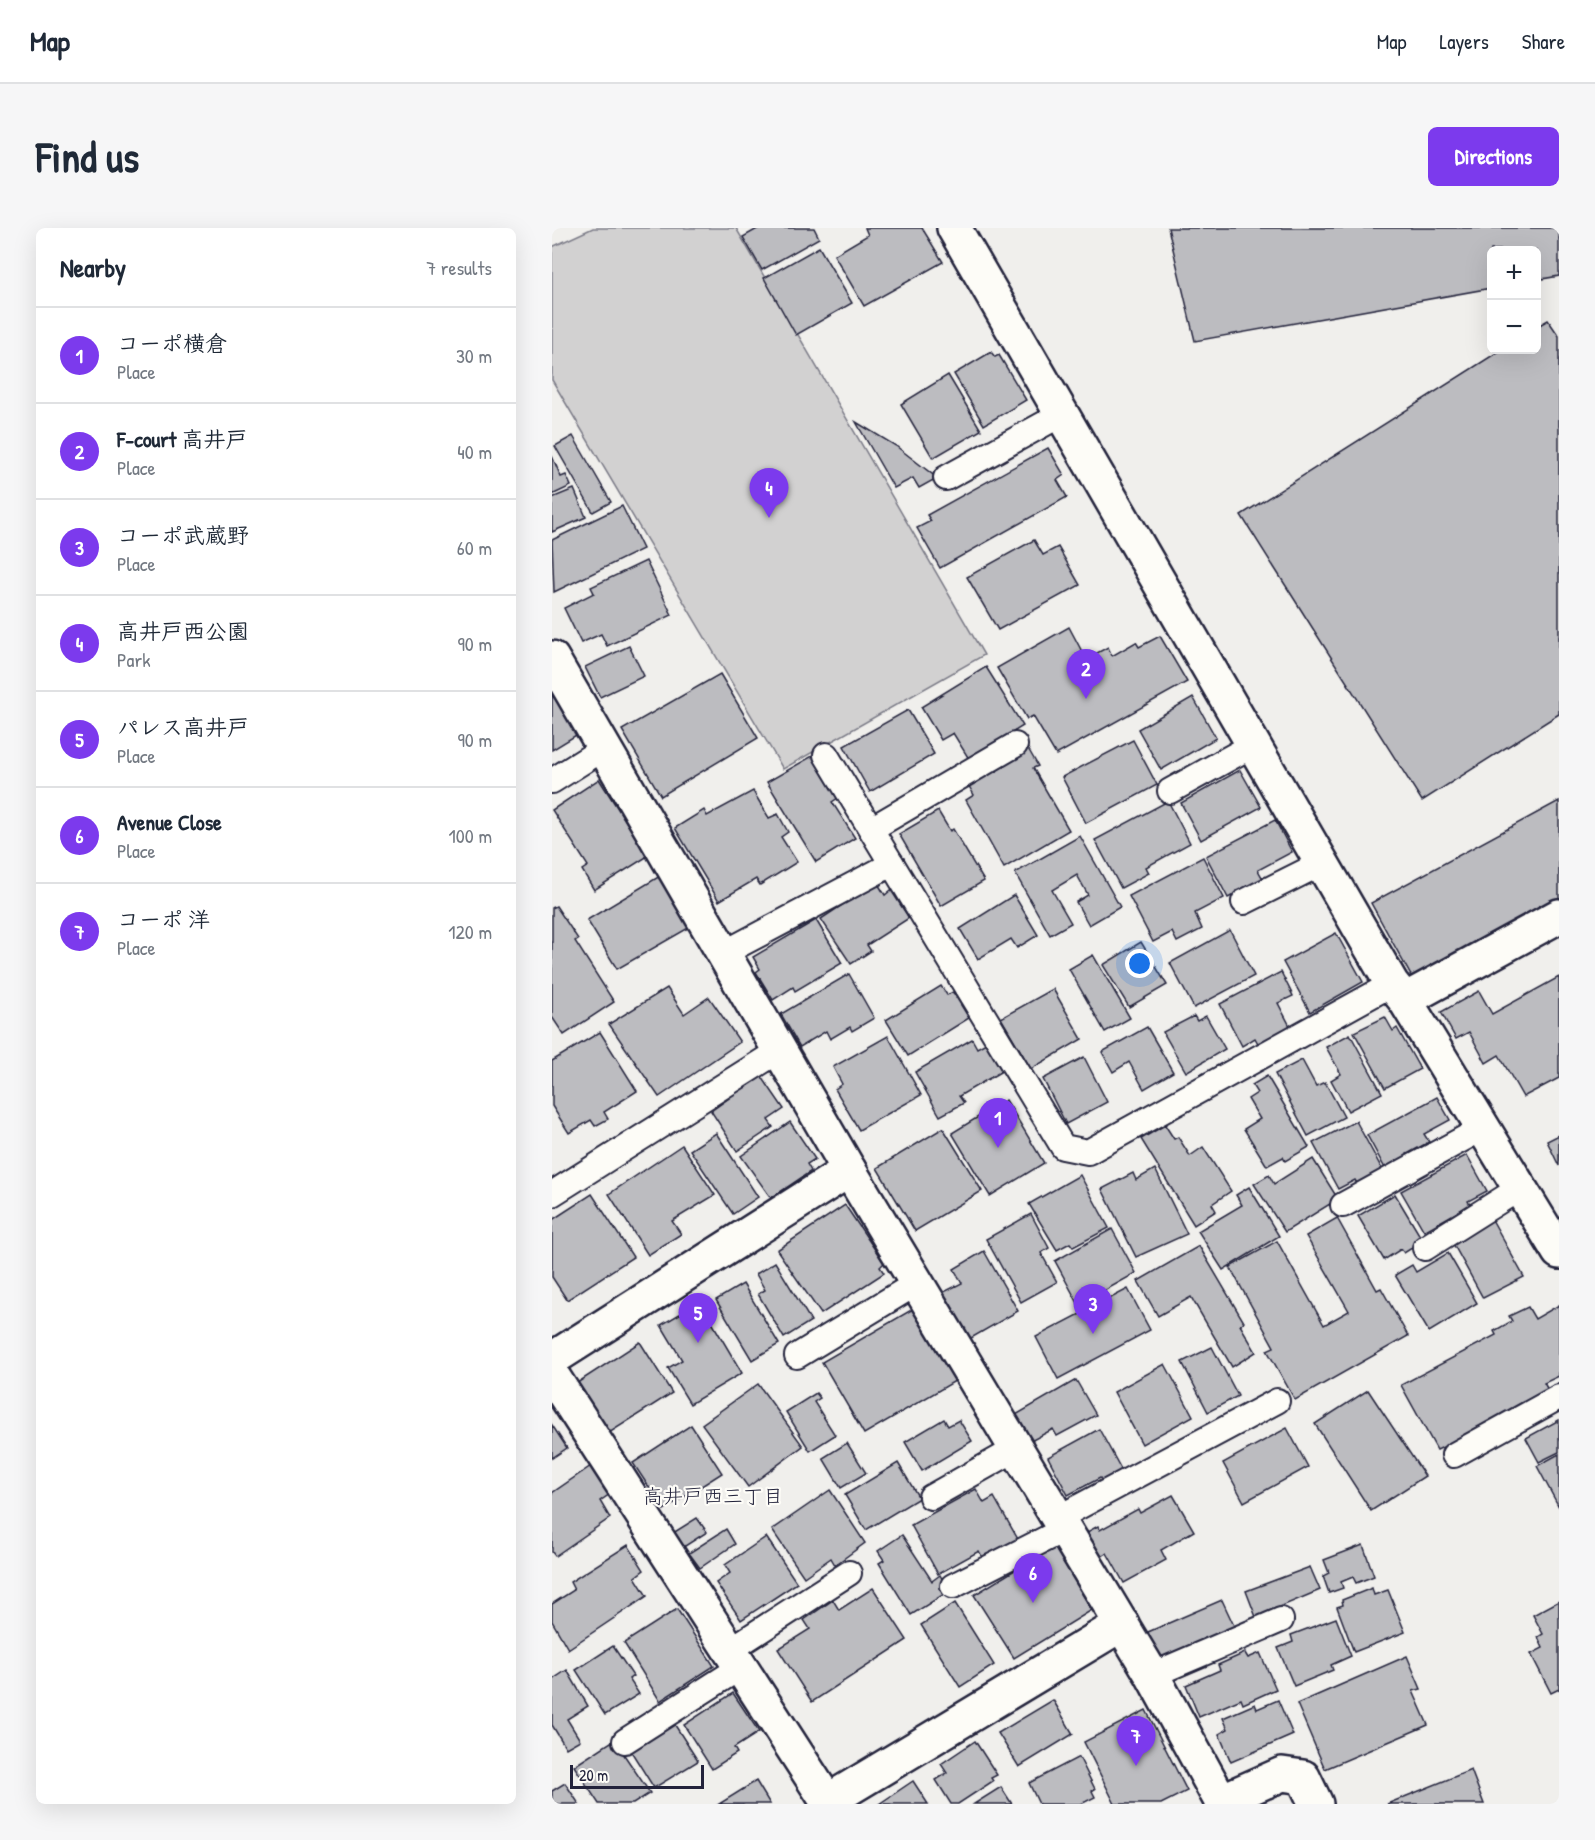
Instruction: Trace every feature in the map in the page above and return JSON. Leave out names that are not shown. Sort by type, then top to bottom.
[{"type":"street","points":[[954,228],[1398,992],[1559,1252]]},
{"type":"street","points":[[552,658],[849,1170],[1152,1675],[1221,1801],[1282,1774],[1303,1777],[1316,1804]]},
{"type":"street","points":[[1398,992],[1559,916]]},
{"type":"street","points":[[552,1359],[849,1170]]},
{"type":"street","points":[[552,1375],[828,1803],[1122,1624]]},
{"type":"lane","points":[[946,478],[1062,414]]},
{"type":"lane","points":[[871,829],[1016,745]]},
{"type":"lane","points":[[1170,791],[1253,745]]},
{"type":"lane","points":[[552,781],[604,748]]},
{"type":"lane","points":[[826,755],[1063,1147],[1088,1152],[1398,992]]},
{"type":"lane","points":[[1244,902],[1322,863]]},
{"type":"lane","points":[[724,953],[892,864]]},
{"type":"lane","points":[[552,1194],[780,1050]]},
{"type":"lane","points":[[1343,1205],[1483,1128]]},
{"type":"lane","points":[[1425,1248],[1520,1188]]},
{"type":"lane","points":[[797,1356],[917,1282]]},
{"type":"lane","points":[[1454,1455],[1559,1397]]},
{"type":"lane","points":[[953,1586],[1276,1401]]},
{"type":"lane","points":[[931,1497],[1016,1449]]},
{"type":"lane","points":[[625,1741],[849,1573]]},
{"type":"lane","points":[[1152,1675],[1281,1620]]},
{"type":"shaded area","points":[[593,228],[736,228],[984,655],[783,769],[552,380],[552,247]]},
{"type":"building","points":[[759,228],[814,228],[819,238],[762,270],[743,237]]},
{"type":"building","points":[[865,228],[922,228],[943,262],[864,306],[834,255],[868,235]]},
{"type":"building","points":[[1168,228],[1559,228],[1559,276],[1541,279],[1541,246],[1487,246],[1487,289],[1195,341]]},
{"type":"building","points":[[819,247],[852,303],[796,335],[764,278]]},
{"type":"building","points":[[1548,320],[1559,336],[1559,714],[1422,801],[1241,515],[1495,354],[1541,354],[1541,324]]},
{"type":"building","points":[[991,352],[995,357],[999,355],[1026,400],[984,425],[954,374]]},
{"type":"building","points":[[948,375],[981,430],[933,458],[901,404]]},
{"type":"building","points":[[856,422],[896,446],[937,478],[919,488],[913,478],[894,488]]},
{"type":"building","points":[[573,436],[611,502],[593,512],[555,446]]},
{"type":"building","points":[[1048,448],[1064,475],[1057,480],[1067,497],[940,568],[917,528],[931,521],[927,515]]},
{"type":"building","points":[[552,456],[561,477],[566,475],[571,486],[552,495]]},
{"type":"building","points":[[574,489],[586,517],[552,532],[552,498]]},
{"type":"building","points":[[622,506],[643,549],[554,592],[552,540]]},
{"type":"building","points":[[1034,540],[1043,555],[1058,547],[1080,585],[998,630],[967,577]]},
{"type":"building","points":[[646,561],[672,615],[607,646],[601,634],[581,643],[564,608],[594,593],[591,587]]},
{"type":"building","points":[[1069,627],[1086,659],[1108,647],[1112,656],[1136,642],[1139,647],[1160,636],[1187,682],[1056,755],[1033,716],[1027,719],[997,668]]},
{"type":"building","points":[[629,646],[644,676],[600,697],[585,667]]},
{"type":"building","points":[[986,667],[1023,726],[969,759],[953,733],[941,740],[921,707]]},
{"type":"building","points":[[720,674],[758,738],[661,796],[622,730]]},
{"type":"building","points":[[552,694],[578,734],[552,750]]},
{"type":"building","points":[[1193,697],[1216,738],[1161,770],[1138,729]]},
{"type":"building","points":[[908,710],[934,754],[870,792],[844,746]]},
{"type":"building","points":[[1133,740],[1157,785],[1086,823],[1062,777]]},
{"type":"building","points":[[1026,745],[1038,766],[1033,768],[1069,830],[1004,868],[966,800],[974,795],[966,781]]},
{"type":"building","points":[[816,754],[841,796],[832,802],[855,838],[816,862],[767,782]]},
{"type":"building","points":[[1240,770],[1261,807],[1201,840],[1181,803]]},
{"type":"building","points":[[599,779],[648,856],[594,890],[582,870],[588,866],[552,810]]},
{"type":"building","points":[[753,791],[769,818],[778,814],[788,832],[781,837],[797,862],[760,885],[756,879],[719,901],[675,828],[704,810],[707,816]]},
{"type":"building","points":[[1168,801],[1190,843],[1146,867],[1149,873],[1121,888],[1095,840]]},
{"type":"building","points":[[1559,801],[1559,904],[1415,983],[1371,903]]},
{"type":"building","points":[[938,811],[950,831],[953,829],[984,881],[941,906],[899,834]]},
{"type":"building","points":[[1275,820],[1292,852],[1258,870],[1263,879],[1228,898],[1206,856]]},
{"type":"building","points":[[1080,836],[1120,907],[1089,925],[1076,902],[1088,895],[1077,875],[1052,890],[1071,923],[1050,935],[1015,873]]},
{"type":"building","points":[[1203,857],[1224,898],[1195,913],[1202,929],[1177,942],[1172,932],[1153,942],[1129,896]]},
{"type":"building","points":[[660,876],[692,926],[617,969],[587,920]]},
{"type":"building","points":[[877,882],[885,895],[891,890],[909,918],[867,945],[871,951],[851,964],[821,919]]},
{"type":"building","points":[[1014,895],[1038,935],[1017,948],[1011,939],[978,959],[960,929]]},
{"type":"building","points":[[556,906],[578,939],[575,941],[614,1002],[564,1035],[552,1017],[552,908]]},
{"type":"building","points":[[816,920],[842,963],[795,991],[793,987],[773,1000],[756,972],[760,969],[753,957]]},
{"type":"building","points":[[1230,930],[1254,976],[1194,1008],[1170,963]]},
{"type":"building","points":[[1336,933],[1363,982],[1310,1012],[1283,962]]},
{"type":"building","points":[[1141,942],[1167,985],[1129,1007],[1103,965]]},
{"type":"building","points":[[1093,955],[1130,1018],[1105,1032],[1069,969]]},
{"type":"building","points":[[1281,972],[1293,996],[1278,1003],[1292,1030],[1260,1047],[1255,1038],[1242,1046],[1220,1004]]},
{"type":"building","points":[[849,974],[874,1018],[852,1031],[850,1027],[830,1039],[826,1031],[800,1047],[781,1014]]},
{"type":"building","points":[[1559,977],[1559,1078],[1523,1097],[1499,1055],[1486,1063],[1469,1032],[1456,1039],[1441,1012],[1479,991],[1492,1014]]},
{"type":"building","points":[[941,986],[947,995],[953,992],[969,1018],[908,1056],[886,1020]]},
{"type":"building","points":[[667,988],[684,1014],[709,997],[740,1042],[659,1097],[609,1024]]},
{"type":"building","points":[[1053,989],[1082,1039],[1031,1069],[1001,1018]]},
{"type":"building","points":[[1194,1016],[1197,1021],[1206,1016],[1225,1049],[1186,1072],[1163,1032]]},
{"type":"building","points":[[1385,1017],[1393,1031],[1397,1028],[1420,1069],[1385,1088],[1354,1032]]},
{"type":"building","points":[[1147,1027],[1173,1072],[1144,1089],[1129,1062],[1113,1072],[1102,1052]]},
{"type":"building","points":[[600,1032],[637,1091],[604,1112],[608,1119],[595,1126],[591,1120],[569,1133],[552,1106],[552,1061]]},
{"type":"building","points":[[1350,1034],[1382,1093],[1348,1111],[1331,1080],[1341,1074],[1326,1047]]},
{"type":"building","points":[[888,1036],[921,1095],[859,1130],[835,1089],[842,1084],[833,1067]]},
{"type":"building","points":[[972,1039],[977,1048],[986,1043],[1002,1071],[959,1096],[964,1103],[940,1116],[915,1072]]},
{"type":"building","points":[[1084,1057],[1107,1102],[1066,1124],[1043,1079]]},
{"type":"building","points":[[1302,1060],[1316,1086],[1325,1082],[1344,1117],[1308,1136],[1275,1074]]},
{"type":"building","points":[[758,1071],[784,1109],[768,1120],[773,1127],[737,1151],[711,1111],[729,1098],[725,1093]]},
{"type":"building","points":[[1267,1076],[1309,1147],[1285,1161],[1283,1157],[1267,1166],[1244,1129],[1260,1119],[1248,1099],[1257,1093],[1252,1085]]},
{"type":"building","points":[[1437,1097],[1450,1120],[1424,1134],[1429,1142],[1407,1154],[1410,1159],[1387,1172],[1367,1135]]},
{"type":"building","points":[[1006,1100],[1044,1163],[990,1196],[952,1133]]},
{"type":"building","points":[[1356,1121],[1383,1171],[1358,1185],[1355,1180],[1338,1189],[1313,1143]]},
{"type":"building","points":[[790,1122],[815,1159],[807,1164],[811,1171],[771,1198],[741,1156]]},
{"type":"building","points":[[1165,1125],[1174,1139],[1178,1137],[1190,1156],[1203,1147],[1231,1191],[1212,1204],[1216,1211],[1194,1225],[1141,1139]]},
{"type":"building","points":[[943,1128],[982,1191],[915,1231],[877,1168]]},
{"type":"building","points":[[716,1133],[758,1197],[733,1214],[690,1150]]},
{"type":"building","points":[[1559,1135],[1559,1166],[1547,1141]]},
{"type":"building","points":[[682,1145],[715,1195],[672,1221],[681,1234],[648,1255],[609,1194]]},
{"type":"building","points":[[1467,1155],[1487,1191],[1468,1201],[1470,1205],[1424,1231],[1401,1191]]},
{"type":"building","points":[[1313,1159],[1338,1199],[1285,1232],[1254,1184],[1269,1175],[1274,1184]]},
{"type":"building","points":[[1155,1169],[1187,1234],[1136,1257],[1102,1189],[1133,1173],[1136,1180]]},
{"type":"building","points":[[1080,1175],[1109,1228],[1073,1247],[1070,1243],[1057,1250],[1029,1204]]},
{"type":"building","points":[[1249,1187],[1279,1236],[1223,1270],[1198,1231],[1242,1205],[1236,1195]]},
{"type":"building","points":[[592,1194],[633,1257],[567,1300],[552,1277],[552,1220]]},
{"type":"building","points":[[1395,1194],[1423,1241],[1404,1253],[1401,1249],[1384,1260],[1358,1216]]},
{"type":"building","points":[[845,1205],[884,1263],[880,1267],[884,1273],[821,1314],[777,1250]]},
{"type":"building","points":[[1031,1214],[1049,1248],[1041,1253],[1057,1282],[1021,1302],[986,1239]]},
{"type":"building","points":[[1490,1216],[1524,1277],[1483,1298],[1450,1238]]},
{"type":"building","points":[[1337,1218],[1377,1290],[1381,1288],[1408,1336],[1295,1400],[1267,1350],[1274,1347],[1230,1267],[1277,1241],[1324,1325],[1349,1311],[1306,1236]]},
{"type":"building","points":[[1112,1229],[1136,1273],[1079,1305],[1055,1261]]},
{"type":"building","points":[[1199,1246],[1244,1322],[1240,1325],[1256,1352],[1232,1367],[1191,1297],[1158,1316],[1138,1281]]},
{"type":"building","points":[[984,1251],[1018,1311],[966,1341],[940,1294],[962,1283],[954,1269]]},
{"type":"building","points":[[1448,1253],[1477,1303],[1429,1332],[1395,1275],[1412,1265],[1416,1272]]},
{"type":"building","points":[[775,1262],[811,1321],[784,1338],[758,1294],[765,1290],[756,1274]]},
{"type":"building","points":[[743,1284],[779,1344],[752,1360],[716,1300]]},
{"type":"building","points":[[1128,1289],[1150,1330],[1058,1379],[1036,1337]]},
{"type":"building","points":[[700,1302],[742,1373],[690,1404],[668,1368],[682,1360],[661,1325]]},
{"type":"building","points":[[1559,1305],[1559,1376],[1544,1383],[1551,1395],[1437,1450],[1401,1385],[1496,1335],[1494,1331],[1512,1321],[1509,1316],[1528,1307],[1535,1319]]},
{"type":"building","points":[[913,1309],[955,1381],[864,1434],[822,1362]]},
{"type":"building","points":[[640,1342],[672,1393],[609,1433],[577,1383]]},
{"type":"building","points":[[1212,1347],[1238,1396],[1208,1412],[1182,1362]]},
{"type":"building","points":[[1165,1364],[1193,1416],[1142,1444],[1114,1392]]},
{"type":"building","points":[[1076,1380],[1096,1415],[1057,1436],[1053,1429],[1029,1442],[1014,1416]]},
{"type":"building","points":[[758,1384],[803,1446],[748,1487],[702,1424]]},
{"type":"building","points":[[1368,1390],[1425,1476],[1371,1511],[1315,1424]]},
{"type":"building","points":[[816,1393],[820,1398],[814,1402],[835,1435],[810,1451],[786,1412]]},
{"type":"building","points":[[944,1419],[948,1426],[959,1420],[972,1441],[922,1471],[905,1442]]},
{"type":"building","points":[[1559,1420],[1559,1452],[1539,1462],[1526,1438]]},
{"type":"building","points":[[552,1425],[567,1448],[552,1458]]},
{"type":"building","points":[[691,1425],[722,1473],[664,1510],[633,1463]]},
{"type":"building","points":[[1287,1428],[1308,1467],[1244,1502],[1223,1463]]},
{"type":"building","points":[[1099,1429],[1122,1471],[1103,1482],[1100,1478],[1068,1495],[1048,1457]]},
{"type":"building","points":[[847,1443],[866,1473],[841,1488],[823,1458]]},
{"type":"building","points":[[1559,1454],[1559,1507],[1537,1466]]},
{"type":"building","points":[[898,1463],[919,1498],[866,1530],[845,1495]]},
{"type":"building","points":[[591,1466],[610,1494],[600,1501],[610,1518],[555,1556],[552,1552],[552,1493]]},
{"type":"building","points":[[976,1489],[984,1503],[994,1497],[1019,1541],[984,1560],[979,1551],[938,1574],[911,1525]]},
{"type":"building","points":[[830,1490],[865,1543],[835,1565],[831,1558],[804,1577],[772,1530]]},
{"type":"building","points":[[1173,1495],[1194,1531],[1161,1550],[1166,1560],[1124,1583],[1107,1553],[1101,1557],[1087,1532],[1098,1526],[1100,1530],[1138,1509],[1140,1513]]},
{"type":"building","points":[[697,1518],[707,1532],[682,1548],[673,1533]]},
{"type":"building","points":[[726,1529],[735,1544],[700,1568],[689,1553]]},
{"type":"building","points":[[902,1535],[932,1581],[940,1575],[949,1591],[911,1615],[879,1563],[884,1560],[878,1551]]},
{"type":"building","points":[[766,1537],[797,1583],[741,1620],[716,1583],[730,1573],[725,1565]]},
{"type":"building","points":[[628,1545],[644,1570],[635,1577],[647,1596],[568,1649],[552,1621],[552,1604],[574,1590],[570,1582]]},
{"type":"building","points":[[1363,1545],[1374,1576],[1356,1583],[1353,1577],[1341,1582],[1343,1588],[1329,1593],[1323,1576],[1329,1573],[1324,1560]]},
{"type":"building","points":[[1054,1546],[1092,1610],[1014,1658],[974,1595]]},
{"type":"building","points":[[1310,1567],[1320,1590],[1256,1617],[1246,1591]]},
{"type":"building","points":[[873,1588],[907,1640],[812,1702],[778,1649],[810,1629],[804,1620],[833,1600],[839,1610]]},
{"type":"building","points":[[1372,1588],[1374,1595],[1388,1590],[1405,1632],[1354,1652],[1337,1607],[1343,1605],[1342,1600]]},
{"type":"building","points":[[1222,1600],[1236,1630],[1160,1663],[1148,1632]]},
{"type":"building","points":[[1559,1601],[1559,1689],[1551,1693],[1531,1654],[1543,1648],[1538,1637],[1543,1634],[1533,1615]]},
{"type":"building","points":[[955,1603],[994,1665],[960,1687],[921,1625]]},
{"type":"building","points":[[677,1609],[714,1666],[660,1701],[624,1643]]},
{"type":"building","points":[[1336,1618],[1351,1656],[1331,1665],[1333,1670],[1294,1686],[1278,1648],[1293,1642],[1291,1635]]},
{"type":"building","points":[[613,1646],[633,1676],[629,1679],[639,1694],[605,1715],[576,1670]]},
{"type":"building","points":[[1245,1653],[1248,1658],[1260,1653],[1276,1689],[1243,1704],[1241,1699],[1199,1717],[1186,1685],[1220,1670],[1218,1665]]},
{"type":"building","points":[[1407,1656],[1421,1689],[1413,1691],[1428,1725],[1325,1769],[1297,1704]]},
{"type":"building","points":[[567,1670],[588,1706],[567,1719],[580,1740],[566,1748],[552,1725],[552,1680]]},
{"type":"building","points":[[733,1693],[759,1732],[734,1748],[737,1753],[712,1769],[684,1725]]},
{"type":"building","points":[[1053,1700],[1073,1734],[1019,1767],[998,1733]]},
{"type":"building","points":[[1278,1700],[1293,1735],[1231,1762],[1219,1734],[1228,1729],[1223,1718],[1255,1704],[1257,1709]]},
{"type":"building","points":[[1146,1710],[1187,1791],[1161,1804],[1115,1804],[1084,1742]]},
{"type":"building","points":[[673,1722],[698,1761],[654,1788],[629,1748]]},
{"type":"building","points":[[614,1740],[650,1793],[633,1804],[599,1804],[574,1766]]},
{"type":"building","points":[[975,1741],[997,1775],[991,1778],[993,1781],[958,1804],[951,1804],[936,1780],[947,1773],[941,1764]]},
{"type":"building","points":[[1079,1757],[1095,1789],[1092,1791],[1095,1797],[1081,1804],[1039,1804],[1029,1783]]},
{"type":"building","points":[[1471,1770],[1484,1804],[1387,1804]]},
{"type":"building","points":[[756,1781],[770,1804],[719,1804]]},
{"type":"building","points":[[913,1781],[928,1804],[879,1804]]},
{"type":"building","points":[[565,1783],[579,1804],[552,1804],[552,1791]]},
{"type":"building","points":[[1001,1787],[1012,1804],[974,1804]]},
{"type":"place","name":"高井戸西公園","points":[[769,518]]},
{"type":"place","name":"F-court 高井戸","points":[[1086,699]]},
{"type":"place","name":"コーポ横倉","points":[[998,1148]]},
{"type":"place","name":"コーポ武蔵野","points":[[1093,1334]]},
{"type":"place","name":"パレス高井戸","points":[[698,1343]]},
{"type":"place","name":"Avenue Close","points":[[1033,1603]]},
{"type":"place","name":"コーポ 洋","points":[[1136,1766]]},
{"type":"district","name":"高井戸西三丁目","points":[[713,1496]]}]
